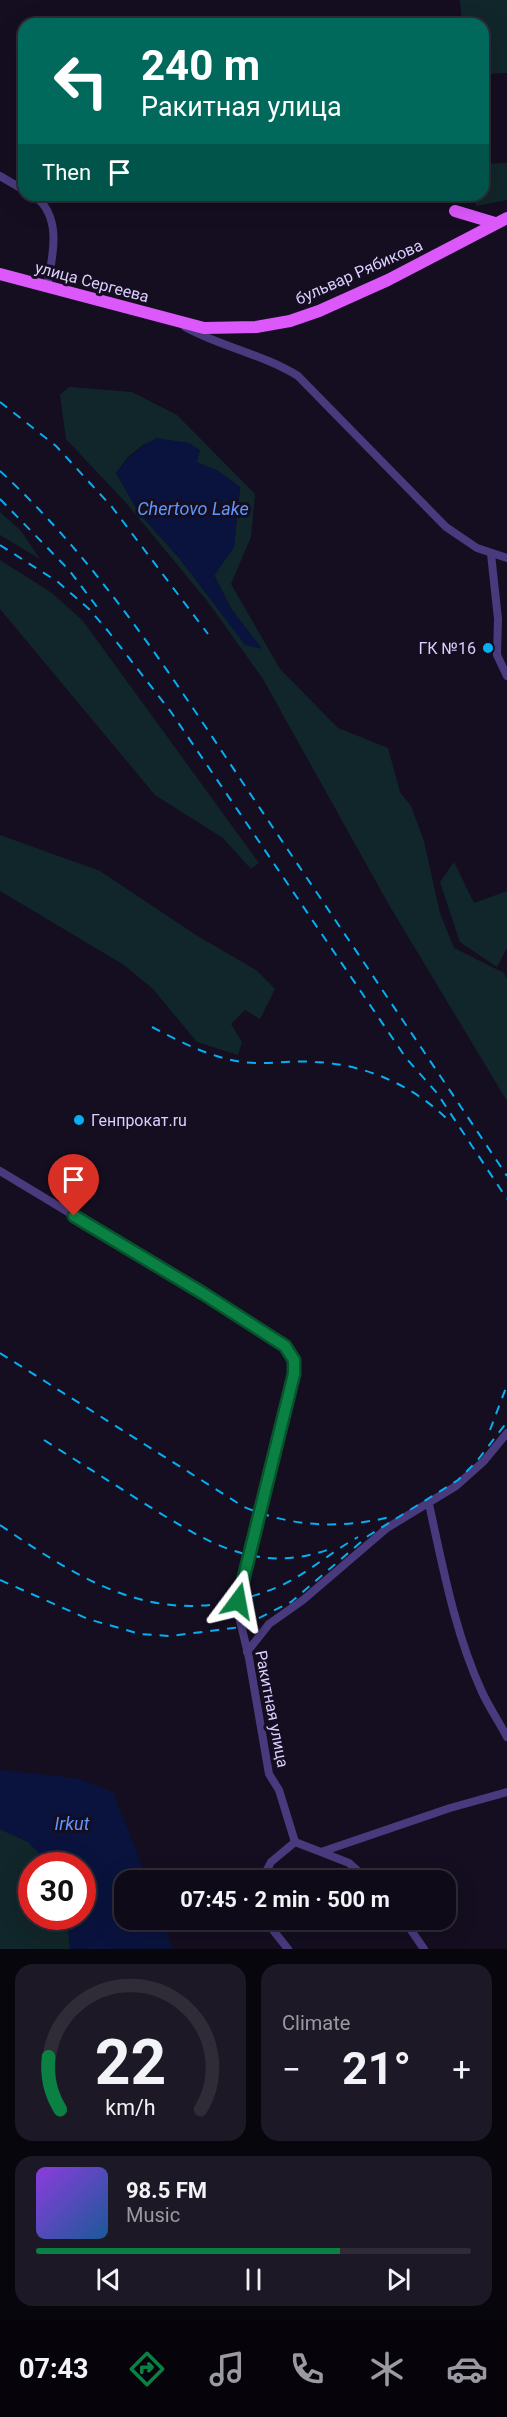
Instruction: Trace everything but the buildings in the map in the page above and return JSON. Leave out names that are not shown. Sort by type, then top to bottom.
[{"type":"main road","points":[[455,211],[503,222]]},
{"type":"main road","name":"бульвар Рябикова","points":[[176,321],[222,329],[256,327],[290,321],[319,311],[388,280],[503,222]]},
{"type":"main road","name":"улица Сергеева","points":[[0,274],[176,321]]},
{"type":"street","points":[[0,176],[18,186]]},
{"type":"street","points":[[39,201],[47,208],[51,220],[54,251],[47,286]]},
{"type":"street","points":[[176,321],[204,337],[282,366],[298,376],[446,527],[464,541],[491,554],[507,558]]},
{"type":"street","points":[[491,554],[498,619],[497,655],[507,676]]},
{"type":"street","name":"Ракитная улица","points":[[0,1172],[204,1294],[285,1346],[294,1360],[294,1374],[237,1608],[269,1774],[279,1790],[295,1842]]},
{"type":"street","points":[[247,1652],[269,1624],[303,1600],[387,1528],[456,1486],[484,1461],[507,1433]]},
{"type":"street","points":[[429,1504],[454,1613],[466,1652],[483,1693],[507,1737]]},
{"type":"street","points":[[321,1852],[450,1808],[507,1792]]},
{"type":"street","points":[[267,1870],[271,1862],[295,1842],[349,1863],[357,1870]]},
{"type":"street","points":[[273,1930],[288,1949]]},
{"type":"street","points":[[411,1930],[424,1949]]},
{"type":"green space","points":[[460,0],[507,0],[507,73],[489,74],[489,18],[462,18]]},
{"type":"green space","points":[[507,163],[507,200],[476,206],[476,201],[489,201],[489,164]]},
{"type":"green space","points":[[69,387],[132,392],[177,415],[255,494],[251,537],[231,584],[280,669],[338,728],[388,748],[400,792],[411,806],[424,841],[440,913],[454,948],[504,973],[507,979],[507,1101],[389,905],[263,679],[208,602],[127,504],[66,439],[60,395]],"holes":[[[144,444],[218,471],[240,487],[234,547],[214,575],[232,610],[261,648],[245,644],[180,559],[139,513],[116,473],[128,457]]]},
{"type":"green space","points":[[0,512],[21,531],[40,559],[0,535]]},
{"type":"green space","points":[[0,560],[52,593],[83,621],[259,863],[251,869],[223,838],[155,795],[0,609]]},
{"type":"green space","points":[[0,835],[100,871],[196,935],[256,970],[275,989],[260,1019],[245,1010],[231,1024],[242,1042],[238,1055],[197,1042],[153,989],[124,965],[0,891]]},
{"type":"green space","points":[[454,862],[474,903],[507,891],[507,948],[497,967],[460,942],[440,882]]},
{"type":"green space","points":[[0,1829],[28,1842],[38,1852],[18,1852],[18,1930],[68,1930],[70,1949],[0,1949]]},
{"type":"water","name":"Chertovo Lake","points":[[157,438],[189,443],[200,450],[197,462],[218,471],[240,487],[234,547],[214,576],[232,610],[262,649],[245,645],[180,559],[139,513],[116,473],[134,453]]},
{"type":"water","name":"Irkut","points":[[0,1770],[76,1778],[113,1792],[144,1870],[114,1870],[114,1930],[166,1930],[172,1949],[70,1949],[68,1930],[96,1930],[96,1852],[38,1852],[28,1842],[0,1829]]},
{"type":"railway","points":[[0,402],[56,446],[112,507],[208,634]]},
{"type":"railway","points":[[0,471],[71,544],[164,665],[507,1176]]},
{"type":"railway","points":[[0,499],[69,570],[100,611]]},
{"type":"railway","points":[[0,545],[58,582],[89,609],[171,712],[406,1058],[437,1093],[507,1199]]},
{"type":"railway","points":[[152,1027],[195,1048],[230,1060],[251,1063],[334,1064],[370,1072],[405,1088],[436,1109],[450,1122]]},
{"type":"railway","points":[[0,1353],[244,1507],[280,1519],[316,1524],[353,1523],[390,1517]]},
{"type":"railway","points":[[490,1430],[507,1385]]},
{"type":"railway","points":[[0,1580],[88,1619],[140,1634],[170,1636],[241,1627],[291,1602],[368,1536],[458,1480],[477,1461],[507,1422]]},
{"type":"railway","points":[[44,1440],[187,1529],[231,1550],[254,1556],[278,1558],[303,1556],[330,1549]]},
{"type":"railway","points":[[0,1525],[34,1548],[99,1585],[132,1597],[166,1604],[202,1606],[240,1600],[280,1586],[358,1537]]},
{"type":"place","name":"ГК №16","points":[[488,648]]},
{"type":"place","name":"Генпрокат.ru","points":[[79,1120]]},
{"type":"route","points":[[74,1216],[285,1346],[294,1360],[294,1374],[238,1601]]}]
